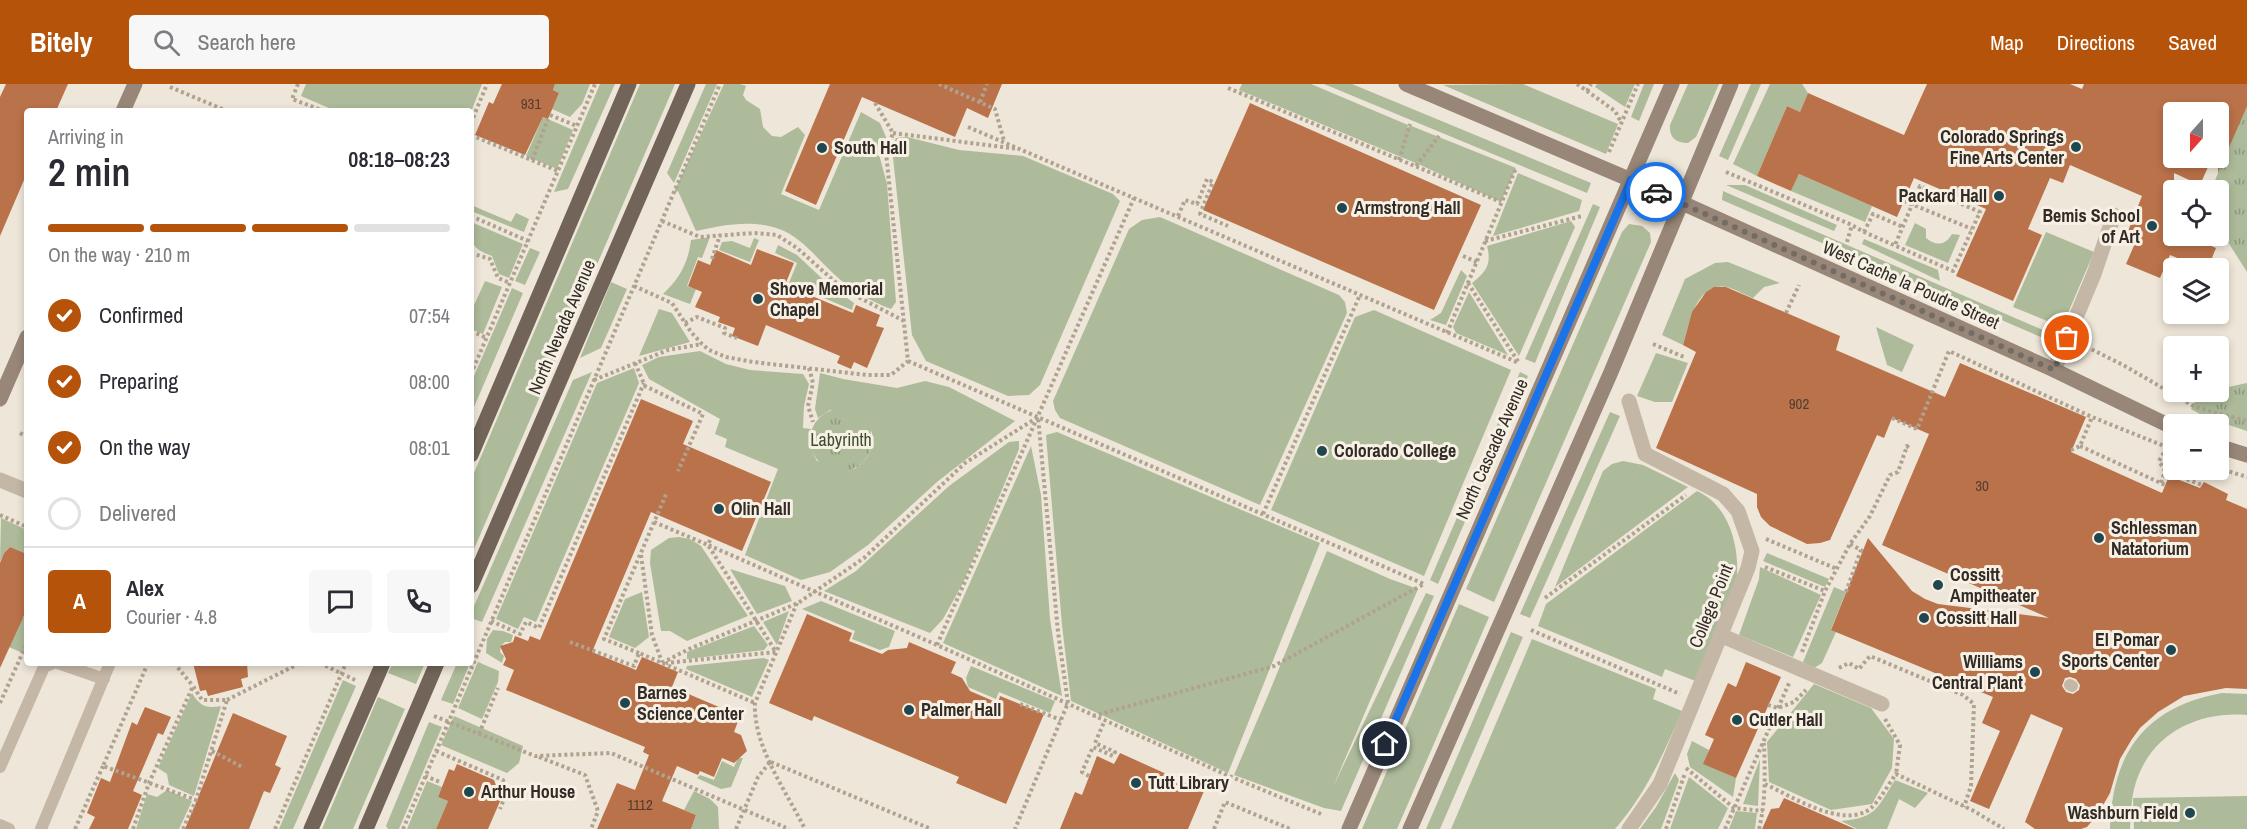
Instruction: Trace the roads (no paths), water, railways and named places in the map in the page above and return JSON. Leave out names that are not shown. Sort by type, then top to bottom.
[{"type":"main road","points":[[124,108],[135,84]]},
{"type":"main road","name":"North Nevada Avenue","points":[[474,447],[629,84]]},
{"type":"main road","name":"North Nevada Avenue","points":[[474,579],[688,84]]},
{"type":"main road","name":"West Cache la Poudre Street","points":[[1406,84],[1430,89],[2054,370],[2163,423]]},
{"type":"main road","name":"North Cascade Avenue","points":[[1349,829],[1672,84]]},
{"type":"main road","points":[[1410,829],[1611,372],[1731,84]]},
{"type":"main road","points":[[0,399],[24,344]]},
{"type":"main road","points":[[2229,449],[2247,455]]},
{"type":"main road","points":[[311,829],[382,666]]},
{"type":"main road","points":[[366,829],[436,666]]},
{"type":"street","points":[[2054,370],[2094,274],[2114,215]]},
{"type":"street","name":"College Point","points":[[1629,401],[1645,454],[1723,494],[1738,511],[1752,550],[1751,561],[1660,784],[1629,829]]},
{"type":"street","points":[[0,480],[24,490]]},
{"type":"street","points":[[1720,635],[1878,702]]},
{"type":"lane","points":[[0,767],[44,667],[46,666]]},
{"type":"lane","points":[[67,666],[104,679]]},
{"type":"lane","points":[[41,829],[109,666]]},
{"type":"lane","points":[[0,825],[9,829]]},
{"type":"place","name":"Colorado Springs Fine Arts Center","points":[[2076,147]]},
{"type":"place","name":"South Hall","points":[[822,148]]},
{"type":"place","name":"Packard Hall","points":[[1999,196]]},
{"type":"place","name":"Armstrong Hall","points":[[1342,208]]},
{"type":"place","name":"Bemis School of Art","points":[[2152,226]]},
{"type":"place","name":"Shove Memorial Chapel","points":[[758,299]]},
{"type":"place","name":"Colorado College","points":[[1322,451]]},
{"type":"place","name":"Olin Hall","points":[[719,509]]},
{"type":"place","name":"Schlessman Natatorium","points":[[2099,538]]},
{"type":"place","name":"Cossitt Ampitheater","points":[[1938,585]]},
{"type":"place","name":"Cossitt Hall","points":[[1924,618]]},
{"type":"place","name":"El Pomar Sports Center","points":[[2171,650]]},
{"type":"place","name":"Williams Central Plant","points":[[2035,672]]},
{"type":"place","name":"Barnes Science Center","points":[[625,703]]},
{"type":"place","name":"Palmer Hall","points":[[909,710]]},
{"type":"place","name":"Cutler Hall","points":[[1737,720]]},
{"type":"place","name":"Tutt Library","points":[[1136,783]]},
{"type":"place","name":"Arthur House","points":[[469,792]]},
{"type":"place","name":"Washburn Field","points":[[2190,813]]},
{"type":"park label","name":"Labyrinth","points":[[841,440]]}]
